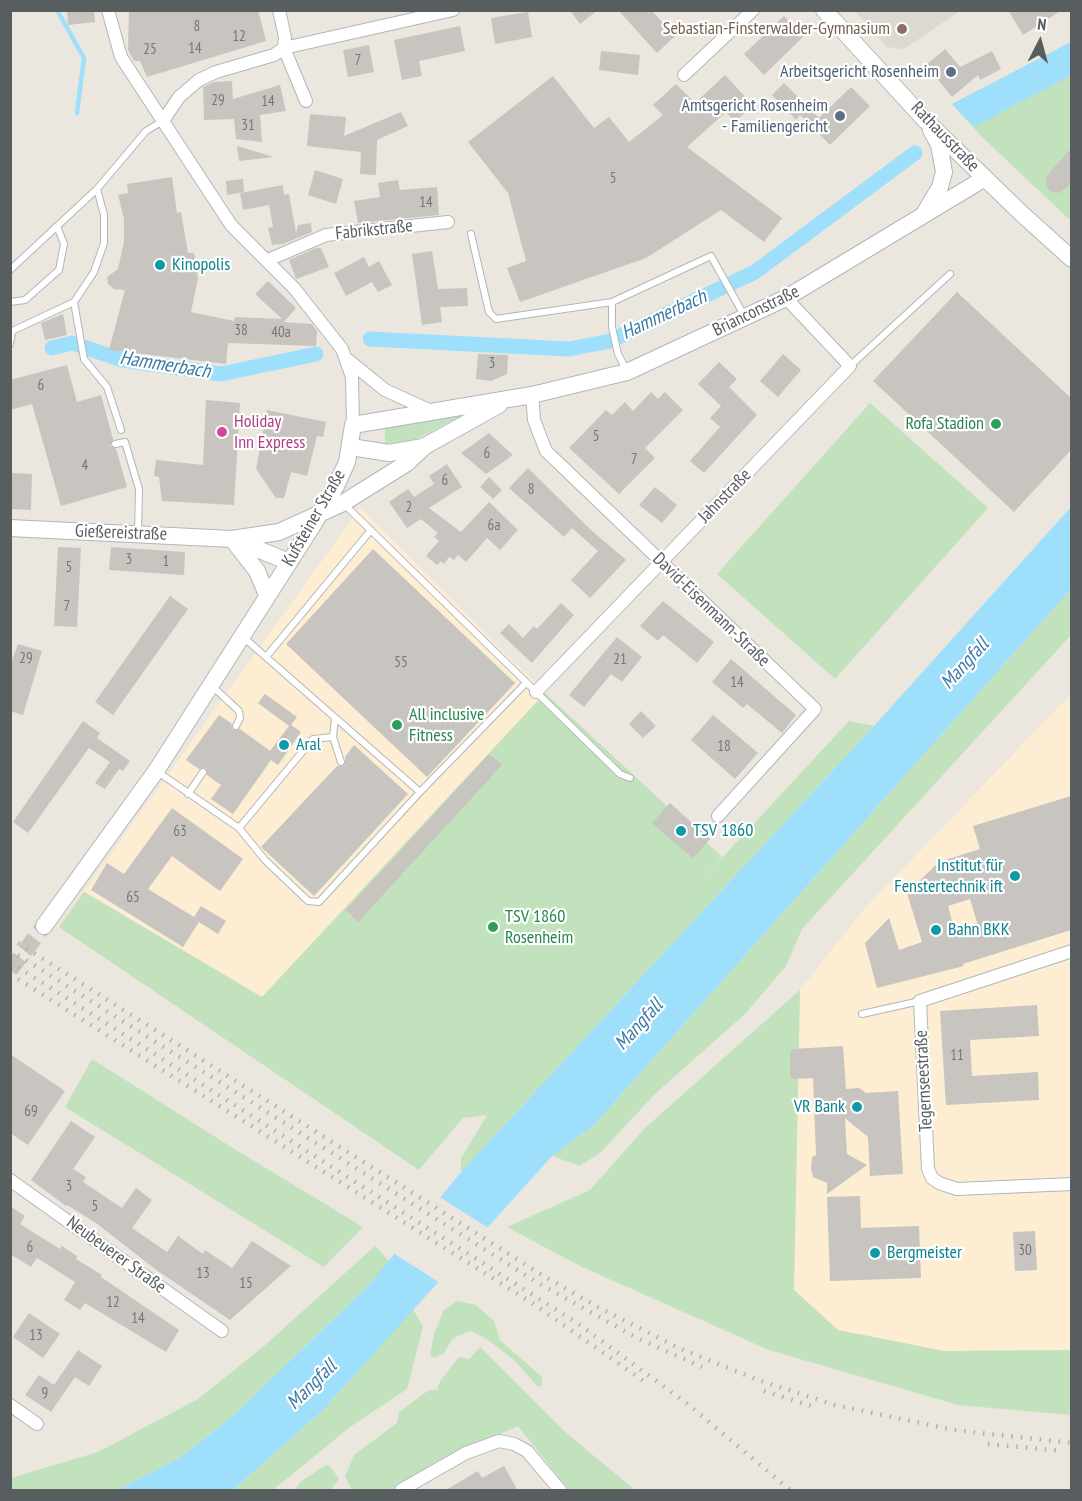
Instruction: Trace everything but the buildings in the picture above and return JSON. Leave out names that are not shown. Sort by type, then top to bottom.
[{"type":"main road","name":"Rathausstraße","points":[[824,10],[926,120],[1071,259]]},
{"type":"main road","points":[[922,217],[940,187],[944,172],[939,145],[926,120]]},
{"type":"main road","name":"Brianconstraße","points":[[353,425],[508,400],[627,372],[786,298],[985,178]]},
{"type":"main road","name":"Brianconstraße","points":[[319,515],[343,503],[407,463],[425,446],[508,400]]},
{"type":"main road","name":"Kufsteiner Straße","points":[[44,926],[156,771],[319,515],[336,486],[351,447],[353,425]]},
{"type":"main road","name":"Brianconstraße","points":[[351,447],[389,453],[425,446]]},
{"type":"main road","name":"Gießereistraße","points":[[232,539],[279,532],[319,515]]},
{"type":"main road","name":"Gießereistraße","points":[[10,528],[232,539],[254,545],[289,562]]},
{"type":"main road","points":[[232,539],[257,571],[267,595]]},
{"type":"street","name":"Kufsteiner Straße","points":[[108,10],[121,57],[231,225],[294,288],[348,360],[354,394],[353,425]]},
{"type":"street","points":[[279,10],[285,38],[284,48],[306,101]]},
{"type":"street","points":[[162,121],[178,97],[199,80],[216,72],[274,55],[284,48],[453,10]]},
{"type":"street","points":[[684,75],[753,10]]},
{"type":"street","name":"Fabrikstraße","points":[[268,260],[326,235],[448,222]]},
{"type":"street","points":[[786,298],[850,366]]},
{"type":"street","points":[[348,360],[385,390],[431,411]]},
{"type":"street","name":"Jahnstraße","points":[[536,692],[850,366]]},
{"type":"street","name":"David-Eisenmann-Straße","points":[[532,395],[534,420],[546,452],[815,709],[718,816]]},
{"type":"street","points":[[920,1001],[1071,951]]},
{"type":"street","name":"Tegernseestraße","points":[[920,1001],[928,1169],[932,1178],[939,1184],[957,1189],[1071,1184]]},
{"type":"street","name":"Neubeuerer Straße","points":[[10,1180],[222,1331]]},
{"type":"street","points":[[10,1405],[37,1424]]},
{"type":"street","points":[[401,1491],[466,1453],[499,1442],[514,1444],[527,1451],[560,1491]]},
{"type":"lane","points":[[10,270],[97,189],[146,131],[162,121]]},
{"type":"lane","points":[[10,344],[11,332],[74,302],[94,272],[104,243],[104,215],[97,189]]},
{"type":"lane","points":[[10,302],[25,300],[59,270],[64,244],[57,226]]},
{"type":"lane","points":[[471,234],[489,312],[496,319],[612,302],[711,256],[745,317]]},
{"type":"lane","points":[[850,366],[950,274]]},
{"type":"lane","points":[[74,302],[84,359],[107,387],[122,430]]},
{"type":"lane","points":[[612,302],[612,327],[618,354],[627,372]]},
{"type":"lane","points":[[115,444],[124,442],[139,489],[138,533]]},
{"type":"lane","points":[[343,503],[620,774],[630,778]]},
{"type":"lane","points":[[266,657],[371,530]]},
{"type":"lane","points":[[241,636],[420,792]]},
{"type":"lane","points":[[156,771],[239,828],[308,901],[319,902],[420,792],[526,683]]},
{"type":"lane","points":[[210,685],[239,711],[240,718],[236,726]]},
{"type":"lane","points":[[335,718],[333,737],[341,762]]},
{"type":"lane","points":[[239,828],[313,739],[333,737]]},
{"type":"lane","points":[[188,794],[203,772]]},
{"type":"lane","points":[[862,1014],[920,1001]]},
{"type":"shaded area","name":"Sebastian-Finsterwalder-Gymnasium","points":[[855,11],[960,11],[904,49],[887,47]]},
{"type":"shaded area","points":[[360,508],[545,693],[262,997],[84,891]]},
{"type":"shaded area","points":[[1071,694],[1071,1350],[944,1351],[838,1330],[794,1290],[800,990],[865,908]]},
{"type":"green space","points":[[1071,42],[1071,221],[982,137],[952,104]]},
{"type":"green space","points":[[870,403],[988,508],[835,679],[717,574]]},
{"type":"green space","points":[[465,414],[412,441],[385,444],[385,427]]},
{"type":"green space","points":[[1071,589],[1071,635],[802,929],[786,966],[745,1014],[656,1093],[601,1152],[580,1166],[552,1156],[594,1125]]},
{"type":"green space","name":"TSV 1860 Rosenheim","points":[[545,693],[722,857],[696,886],[849,721],[874,726],[461,1172],[461,1159],[487,1115],[463,1118],[419,1170],[59,927],[84,892],[262,997]]},
{"type":"green space","points":[[800,990],[794,1290],[838,1330],[944,1351],[1071,1350],[1071,1415],[958,1405],[769,1350],[580,1266],[507,1227],[590,1190],[644,1129]]},
{"type":"green space","points":[[92,1059],[363,1227],[324,1267],[65,1107]]},
{"type":"green space","points":[[375,1246],[390,1262],[369,1285],[233,1416],[181,1457],[118,1490],[11,1490],[11,1478],[98,1452],[198,1399],[264,1346]]},
{"type":"green space","points":[[457,1301],[476,1305],[494,1321],[500,1340],[542,1377],[542,1385],[538,1387],[514,1360],[487,1339],[470,1331],[453,1338],[444,1353],[434,1358],[430,1355],[434,1334],[444,1310]]},
{"type":"green space","points":[[413,1309],[423,1326],[407,1389],[350,1427],[273,1490],[233,1490],[322,1411]]},
{"type":"green space","points":[[480,1347],[564,1431],[635,1490],[569,1490],[518,1426],[438,1461],[436,1467],[393,1490],[352,1490],[345,1477],[354,1455],[397,1423],[399,1412],[429,1390],[437,1390],[440,1381],[459,1357],[469,1359]]},
{"type":"green space","points":[[326,1465],[331,1467],[339,1479],[331,1490],[295,1490],[300,1482]]},
{"type":"water","points":[[1071,42],[1071,75],[974,127],[952,104]]},
{"type":"water","name":"Mangfall","points":[[1071,507],[1071,589],[594,1125],[552,1156],[322,1411],[233,1490],[118,1490],[181,1457],[233,1416],[369,1285],[461,1172],[874,726]]},
{"type":"pier","points":[[438,1196],[490,1229],[440,1283],[393,1253]]},
{"type":"waterway","points":[[57,10],[84,58],[77,113]]},
{"type":"waterway","name":"Hammerbach","points":[[370,339],[569,349],[610,341],[755,272],[915,153]]},
{"type":"waterway","name":"Hammerbach","points":[[52,348],[72,343],[122,360],[221,374],[316,354]]},
{"type":"tunnel","points":[[10,970],[44,926]]},
{"type":"railway","points":[[10,938],[542,1275],[598,1307],[679,1348],[758,1380],[835,1405],[954,1430],[1072,1443]]},
{"type":"railway","points":[[10,950],[538,1283],[639,1339],[702,1367]]},
{"type":"railway","points":[[10,962],[580,1325],[689,1405],[790,1490]]},
{"type":"railway","points":[[10,974],[532,1303],[645,1382]]},
{"type":"railway","points":[[764,1391],[818,1408]]},
{"type":"railway","points":[[988,1444],[1063,1451]]},
{"type":"place","name":"Sebastian-Finsterwalder-Gymnasium","points":[[902,29]]},
{"type":"place","name":"Arbeitsgericht Rosenheim","points":[[951,72]]},
{"type":"place","name":"Amtsgericht Rosenheim - Familiengericht","points":[[840,116]]},
{"type":"place","name":"Kinopolis","points":[[160,265]]},
{"type":"place","name":"Rofa Stadion","points":[[996,424]]},
{"type":"place","name":"Holiday Inn Express","points":[[222,432]]},
{"type":"place","name":"All inclusive Fitness","points":[[397,725]]},
{"type":"place","name":"Aral","points":[[284,745]]},
{"type":"place","name":"TSV 1860","points":[[681,831]]},
{"type":"place","name":"Institut für Fenstertechnik ift","points":[[1015,876]]},
{"type":"place","name":"TSV 1860 Rosenheim","points":[[493,927]]},
{"type":"place","name":"Bahn BKK","points":[[936,930]]},
{"type":"place","name":"VR Bank","points":[[857,1107]]},
{"type":"place","name":"Bergmeister","points":[[875,1253]]}]
